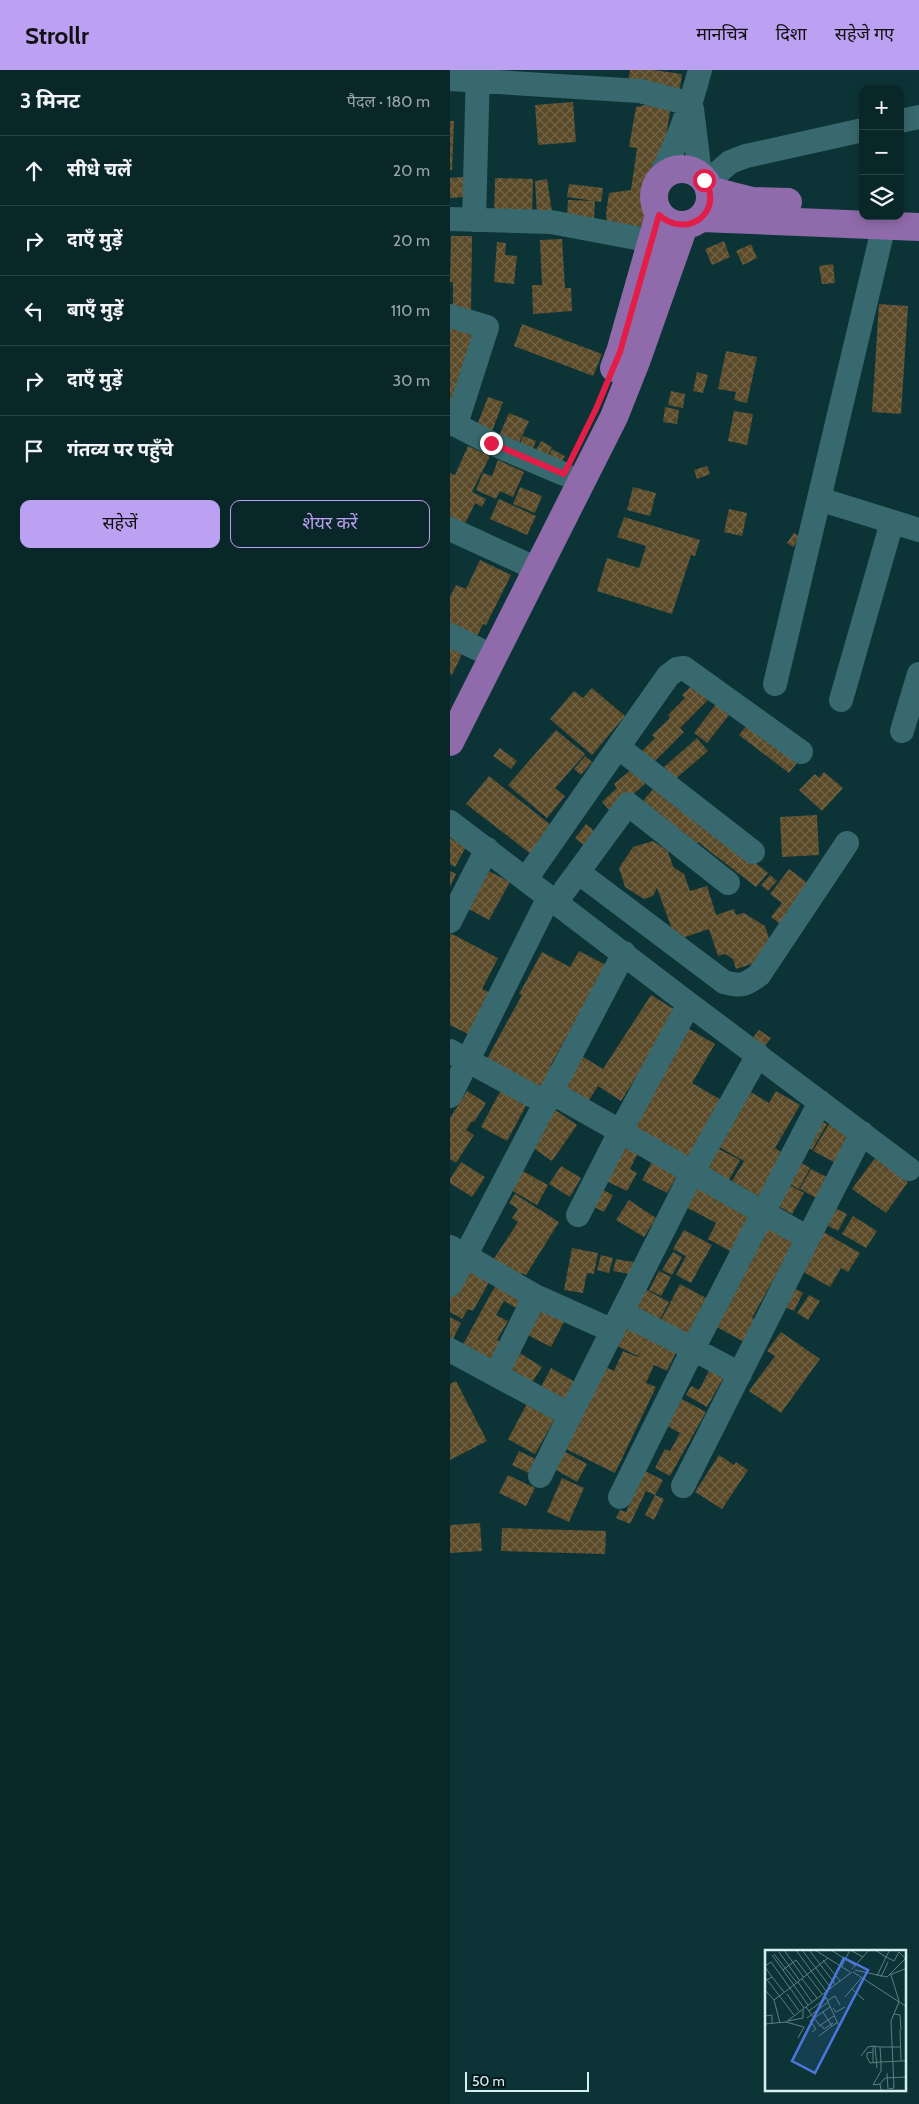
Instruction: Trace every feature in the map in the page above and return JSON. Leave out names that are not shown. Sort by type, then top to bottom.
[{"type":"main road","points":[[859,206],[752,201],[705,182],[686,169],[676,169],[659,179],[653,197],[659,215],[667,222],[859,217]]},
{"type":"main road","points":[[450,707],[478,649],[529,565],[614,417],[693,222],[707,211],[710,202],[705,182]]},
{"type":"main road","points":[[904,212],[919,208]]},
{"type":"main road","points":[[450,742],[529,565],[564,474],[596,409],[620,352],[659,215]]},
{"type":"main road","points":[[902,220],[919,227]]},
{"type":"street","points":[[659,179],[670,158],[691,104],[700,70]]},
{"type":"street","points":[[450,79],[478,75],[640,91],[691,104]]},
{"type":"street","points":[[474,220],[478,75]]},
{"type":"street","points":[[691,104],[705,182],[730,162],[746,156],[859,131]]},
{"type":"street","points":[[904,120],[919,117]]},
{"type":"street","points":[[450,219],[551,222],[652,241]]},
{"type":"street","points":[[775,684],[819,499],[891,220]]},
{"type":"street","points":[[450,316],[487,327],[453,423],[491,443],[564,474]]},
{"type":"street","points":[[819,499],[919,530]]},
{"type":"street","points":[[841,700],[892,522]]},
{"type":"street","points":[[450,529],[529,565]]},
{"type":"street","points":[[450,635],[478,649]]},
{"type":"street","points":[[526,879],[668,676],[677,669],[684,668],[801,752]]},
{"type":"street","points":[[902,731],[919,674]]},
{"type":"street","points":[[618,747],[753,852]]},
{"type":"street","points":[[450,1096],[459,1055],[553,899],[578,872],[628,804],[728,883]]},
{"type":"street","points":[[450,822],[909,1169]]},
{"type":"street","points":[[578,872],[724,982],[736,986],[748,984],[759,975],[848,843]]},
{"type":"street","points":[[450,921],[487,850]]},
{"type":"street","points":[[450,1285],[458,1251],[549,1097],[624,954]]},
{"type":"street","points":[[578,1215],[689,1004]]},
{"type":"street","points":[[459,1055],[620,1132],[808,1238]]},
{"type":"street","points":[[540,1476],[692,1173],[758,1055]]},
{"type":"street","points":[[620,1497],[693,1349],[820,1102]]},
{"type":"street","points":[[683,1486],[862,1134]]},
{"type":"street","points":[[458,1251],[535,1296],[693,1349],[740,1374]]},
{"type":"street","points":[[496,1375],[535,1296]]},
{"type":"street","points":[[450,1350],[570,1415]]},
{"type":"building","points":[[630,70],[653,70],[682,74],[679,95],[627,88]]},
{"type":"building","points":[[573,102],[576,142],[538,145],[535,105]]},
{"type":"building","points":[[645,105],[670,109],[666,137],[660,154],[650,216],[647,225],[635,227],[607,222],[606,214],[609,193],[631,190],[637,148],[629,147],[636,107]]},
{"type":"building","points":[[450,121],[454,121],[452,170],[450,170]]},
{"type":"building","points":[[463,177],[464,197],[450,198],[450,178]]},
{"type":"building","points":[[495,178],[533,179],[532,217],[494,216]]},
{"type":"building","points":[[547,179],[552,212],[537,214],[535,181]]},
{"type":"building","points":[[569,184],[603,188],[601,202],[567,197]]},
{"type":"building","points":[[568,200],[595,201],[594,219],[567,218]]},
{"type":"building","points":[[451,236],[472,236],[471,312],[453,312],[453,282],[450,282]]},
{"type":"building","points":[[562,239],[565,288],[571,288],[572,311],[533,314],[532,285],[542,285],[540,240]]},
{"type":"building","points":[[724,241],[730,257],[712,265],[705,249]]},
{"type":"building","points":[[497,242],[506,243],[505,255],[517,256],[514,284],[494,282]]},
{"type":"building","points":[[751,244],[757,258],[743,265],[736,251]]},
{"type":"building","points":[[833,264],[835,283],[822,284],[819,266]]},
{"type":"building","points":[[879,304],[908,306],[901,414],[872,412]]},
{"type":"building","points":[[522,324],[602,354],[593,376],[514,346]]},
{"type":"building","points":[[452,325],[480,336],[450,411],[450,330]]},
{"type":"building","points":[[726,351],[757,357],[747,403],[734,400],[736,392],[718,389]]},
{"type":"building","points":[[697,372],[708,375],[703,393],[693,391]]},
{"type":"building","points":[[671,391],[685,394],[683,408],[668,405]]},
{"type":"building","points":[[488,397],[503,402],[491,434],[476,428]]},
{"type":"building","points":[[665,407],[679,410],[677,424],[663,422]]},
{"type":"building","points":[[734,411],[753,414],[747,445],[728,441]]},
{"type":"building","points":[[509,413],[529,421],[515,451],[496,443]]},
{"type":"building","points":[[523,436],[536,441],[529,457],[517,452]]},
{"type":"building","points":[[541,441],[552,447],[542,465],[531,459]]},
{"type":"building","points":[[468,446],[490,456],[472,492],[486,499],[482,507],[475,503],[461,532],[450,527],[450,473],[455,475]]},
{"type":"building","points":[[552,449],[565,456],[557,471],[544,464]]},
{"type":"building","points":[[498,460],[524,472],[513,497],[500,491],[496,499],[476,490],[483,473],[492,476]]},
{"type":"building","points":[[707,466],[710,474],[697,479],[694,470]]},
{"type":"building","points":[[520,487],[542,496],[535,513],[513,504]]},
{"type":"building","points":[[633,487],[656,493],[650,516],[627,510]]},
{"type":"building","points":[[499,499],[536,516],[527,535],[490,519]]},
{"type":"building","points":[[729,509],[747,513],[742,536],[724,532]]},
{"type":"building","points":[[624,517],[700,540],[695,556],[691,555],[672,614],[597,591],[607,558],[639,568],[646,546],[617,537]]},
{"type":"building","points":[[794,533],[800,537],[793,547],[787,543]]},
{"type":"building","points":[[480,560],[511,575],[486,625],[483,624],[474,642],[450,631],[450,596],[456,585],[466,589]]},
{"type":"building","points":[[450,648],[462,654],[452,675],[450,674]]},
{"type":"building","points":[[697,681],[712,696],[680,728],[684,732],[651,765],[640,753],[655,738],[652,735],[670,718],[668,715],[685,698],[682,695]]},
{"type":"building","points":[[592,688],[625,716],[592,755],[550,719],[574,691],[583,698]]},
{"type":"building","points":[[720,699],[733,710],[707,743],[694,733]]},
{"type":"building","points":[[751,720],[801,758],[789,773],[739,735]]},
{"type":"building","points":[[556,730],[585,754],[555,788],[565,796],[547,818],[508,785]]},
{"type":"building","points":[[697,738],[708,751],[674,780],[664,767]]},
{"type":"building","points":[[500,748],[517,761],[511,769],[493,756]]},
{"type":"building","points":[[585,756],[592,762],[581,775],[574,769]]},
{"type":"building","points":[[632,769],[645,784],[612,813],[602,802],[617,788],[614,784]]},
{"type":"building","points":[[824,772],[843,788],[822,811],[799,790],[815,774],[819,778]]},
{"type":"building","points":[[489,776],[552,826],[531,854],[466,804]]},
{"type":"building","points":[[658,783],[768,873],[756,887],[698,842],[697,844],[643,801]]},
{"type":"building","points":[[817,815],[819,855],[782,857],[780,817]]},
{"type":"building","points":[[586,824],[602,837],[591,851],[575,838]]},
{"type":"building","points":[[450,838],[466,847],[455,867],[450,864]]},
{"type":"building","points":[[653,841],[668,851],[673,867],[684,874],[690,891],[707,886],[716,915],[734,909],[736,915],[744,913],[765,926],[771,945],[761,961],[736,969],[733,959],[725,954],[718,956],[709,929],[676,940],[657,888],[653,896],[644,899],[625,887],[619,868],[633,847]]},
{"type":"building","points":[[481,867],[510,882],[489,920],[461,905]]},
{"type":"building","points":[[789,869],[814,888],[784,927],[771,917],[782,903],[770,894]]},
{"type":"building","points":[[450,871],[456,874],[450,887]]},
{"type":"building","points":[[770,875],[777,881],[768,891],[761,885]]},
{"type":"building","points":[[450,933],[498,958],[482,989],[489,992],[468,1034],[450,1025]]},
{"type":"building","points":[[579,951],[606,965],[551,1065],[555,1067],[540,1094],[484,1064],[522,995],[519,994],[542,952],[570,967]]},
{"type":"building","points":[[651,995],[677,1011],[621,1101],[598,1086],[584,1108],[557,1091],[580,1055],[603,1069]]},
{"type":"building","points":[[689,1029],[715,1044],[692,1083],[723,1101],[688,1160],[629,1128]]},
{"type":"building","points":[[759,1030],[771,1038],[763,1048],[751,1040]]},
{"type":"building","points":[[502,1088],[528,1102],[507,1141],[481,1127]]},
{"type":"building","points":[[746,1089],[769,1103],[776,1091],[800,1105],[775,1148],[784,1154],[760,1197],[732,1181],[744,1161],[714,1144]]},
{"type":"building","points":[[467,1091],[486,1103],[474,1122],[472,1121],[466,1130],[474,1135],[456,1163],[450,1159],[450,1118]]},
{"type":"building","points":[[554,1109],[577,1125],[552,1161],[529,1145]]},
{"type":"building","points":[[817,1119],[827,1124],[812,1150],[803,1145]]},
{"type":"building","points":[[829,1124],[851,1137],[836,1163],[813,1151]]},
{"type":"building","points":[[619,1141],[639,1151],[630,1169],[637,1173],[627,1191],[600,1178]]},
{"type":"building","points":[[713,1146],[740,1160],[728,1182],[701,1167]]},
{"type":"building","points":[[875,1158],[908,1182],[886,1213],[852,1189]]},
{"type":"building","points":[[653,1160],[678,1174],[667,1193],[642,1180]]},
{"type":"building","points":[[461,1162],[485,1177],[472,1197],[450,1183],[450,1179]]},
{"type":"building","points":[[800,1162],[810,1168],[799,1189],[788,1183]]},
{"type":"building","points":[[561,1166],[581,1178],[570,1197],[549,1184]]},
{"type":"building","points":[[519,1169],[548,1185],[537,1205],[507,1188]]},
{"type":"building","points":[[811,1169],[829,1178],[818,1199],[800,1189]]},
{"type":"building","points":[[786,1183],[804,1193],[792,1214],[774,1204]]},
{"type":"building","points":[[695,1186],[750,1215],[730,1251],[708,1239],[716,1223],[684,1206]]},
{"type":"building","points":[[599,1188],[613,1195],[604,1212],[590,1205]]},
{"type":"building","points":[[515,1194],[559,1222],[526,1275],[522,1273],[520,1277],[493,1260],[518,1222],[512,1218],[518,1209],[509,1203]]},
{"type":"building","points":[[629,1200],[656,1218],[644,1237],[616,1220]]},
{"type":"building","points":[[829,1205],[847,1214],[838,1231],[820,1222]]},
{"type":"building","points":[[853,1216],[877,1231],[866,1248],[842,1234]]},
{"type":"building","points":[[768,1224],[796,1239],[752,1318],[760,1322],[748,1344],[713,1325]]},
{"type":"building","points":[[684,1230],[712,1245],[691,1283],[676,1275],[686,1256],[673,1249]]},
{"type":"building","points":[[820,1230],[860,1253],[848,1272],[841,1268],[830,1287],[798,1269]]},
{"type":"building","points":[[572,1248],[598,1253],[594,1274],[587,1273],[583,1293],[564,1290]]},
{"type":"building","points":[[673,1252],[682,1257],[672,1275],[662,1270]]},
{"type":"building","points":[[601,1255],[613,1258],[609,1273],[597,1270]]},
{"type":"building","points":[[616,1259],[633,1262],[630,1274],[613,1271]]},
{"type":"building","points":[[467,1261],[493,1275],[473,1311],[468,1309],[462,1319],[450,1312],[450,1293]]},
{"type":"building","points":[[659,1271],[671,1277],[661,1296],[649,1290]]},
{"type":"building","points":[[499,1279],[524,1292],[516,1308],[504,1301],[496,1315],[508,1321],[497,1340],[502,1343],[492,1362],[462,1346]]},
{"type":"building","points":[[680,1284],[706,1298],[684,1340],[658,1326]]},
{"type":"building","points":[[788,1285],[803,1293],[794,1311],[779,1304]]},
{"type":"building","points":[[643,1288],[669,1302],[658,1323],[631,1310]]},
{"type":"building","points":[[809,1295],[820,1301],[808,1320],[797,1313]]},
{"type":"building","points":[[537,1299],[568,1314],[551,1347],[520,1331]]},
{"type":"building","points":[[450,1317],[461,1323],[453,1339],[450,1338]]},
{"type":"building","points":[[623,1323],[676,1352],[667,1371],[654,1365],[646,1383],[656,1387],[615,1473],[560,1446],[599,1364],[614,1371],[623,1351],[638,1357],[644,1345],[638,1356],[613,1344]]},
{"type":"building","points":[[781,1332],[820,1359],[781,1413],[749,1391],[775,1356],[767,1351]]},
{"type":"building","points":[[515,1350],[542,1367],[531,1384],[504,1367]]},
{"type":"building","points":[[551,1368],[580,1385],[570,1404],[541,1387]]},
{"type":"building","points":[[710,1369],[724,1377],[707,1407],[686,1395],[691,1386],[699,1390]]},
{"type":"building","points":[[456,1381],[487,1441],[450,1460],[450,1384]]},
{"type":"building","points":[[680,1398],[706,1412],[670,1476],[655,1468],[665,1449],[670,1451],[680,1433],[665,1425]]},
{"type":"building","points":[[529,1400],[557,1415],[535,1454],[508,1439]]},
{"type":"building","points":[[562,1450],[587,1464],[577,1482],[553,1468]]},
{"type":"building","points":[[519,1451],[544,1463],[537,1477],[512,1465]]},
{"type":"building","points":[[719,1455],[734,1465],[736,1462],[748,1470],[722,1509],[695,1492]]},
{"type":"building","points":[[645,1471],[663,1480],[655,1495],[646,1491],[630,1524],[616,1518],[620,1510],[626,1512]]},
{"type":"building","points":[[508,1475],[535,1488],[526,1506],[499,1493]]},
{"type":"building","points":[[562,1478],[584,1488],[569,1522],[547,1512]]},
{"type":"building","points":[[655,1495],[664,1499],[654,1520],[645,1515]]},
{"type":"building","points":[[480,1523],[482,1551],[450,1553],[450,1525]]},
{"type":"building","points":[[502,1528],[606,1531],[605,1554],[501,1551]]},
{"type":"route","points":[[491,443],[564,474],[596,409],[620,352],[659,215],[667,222],[684,226],[701,218],[707,211],[710,202],[708,185],[704,180]]}]
